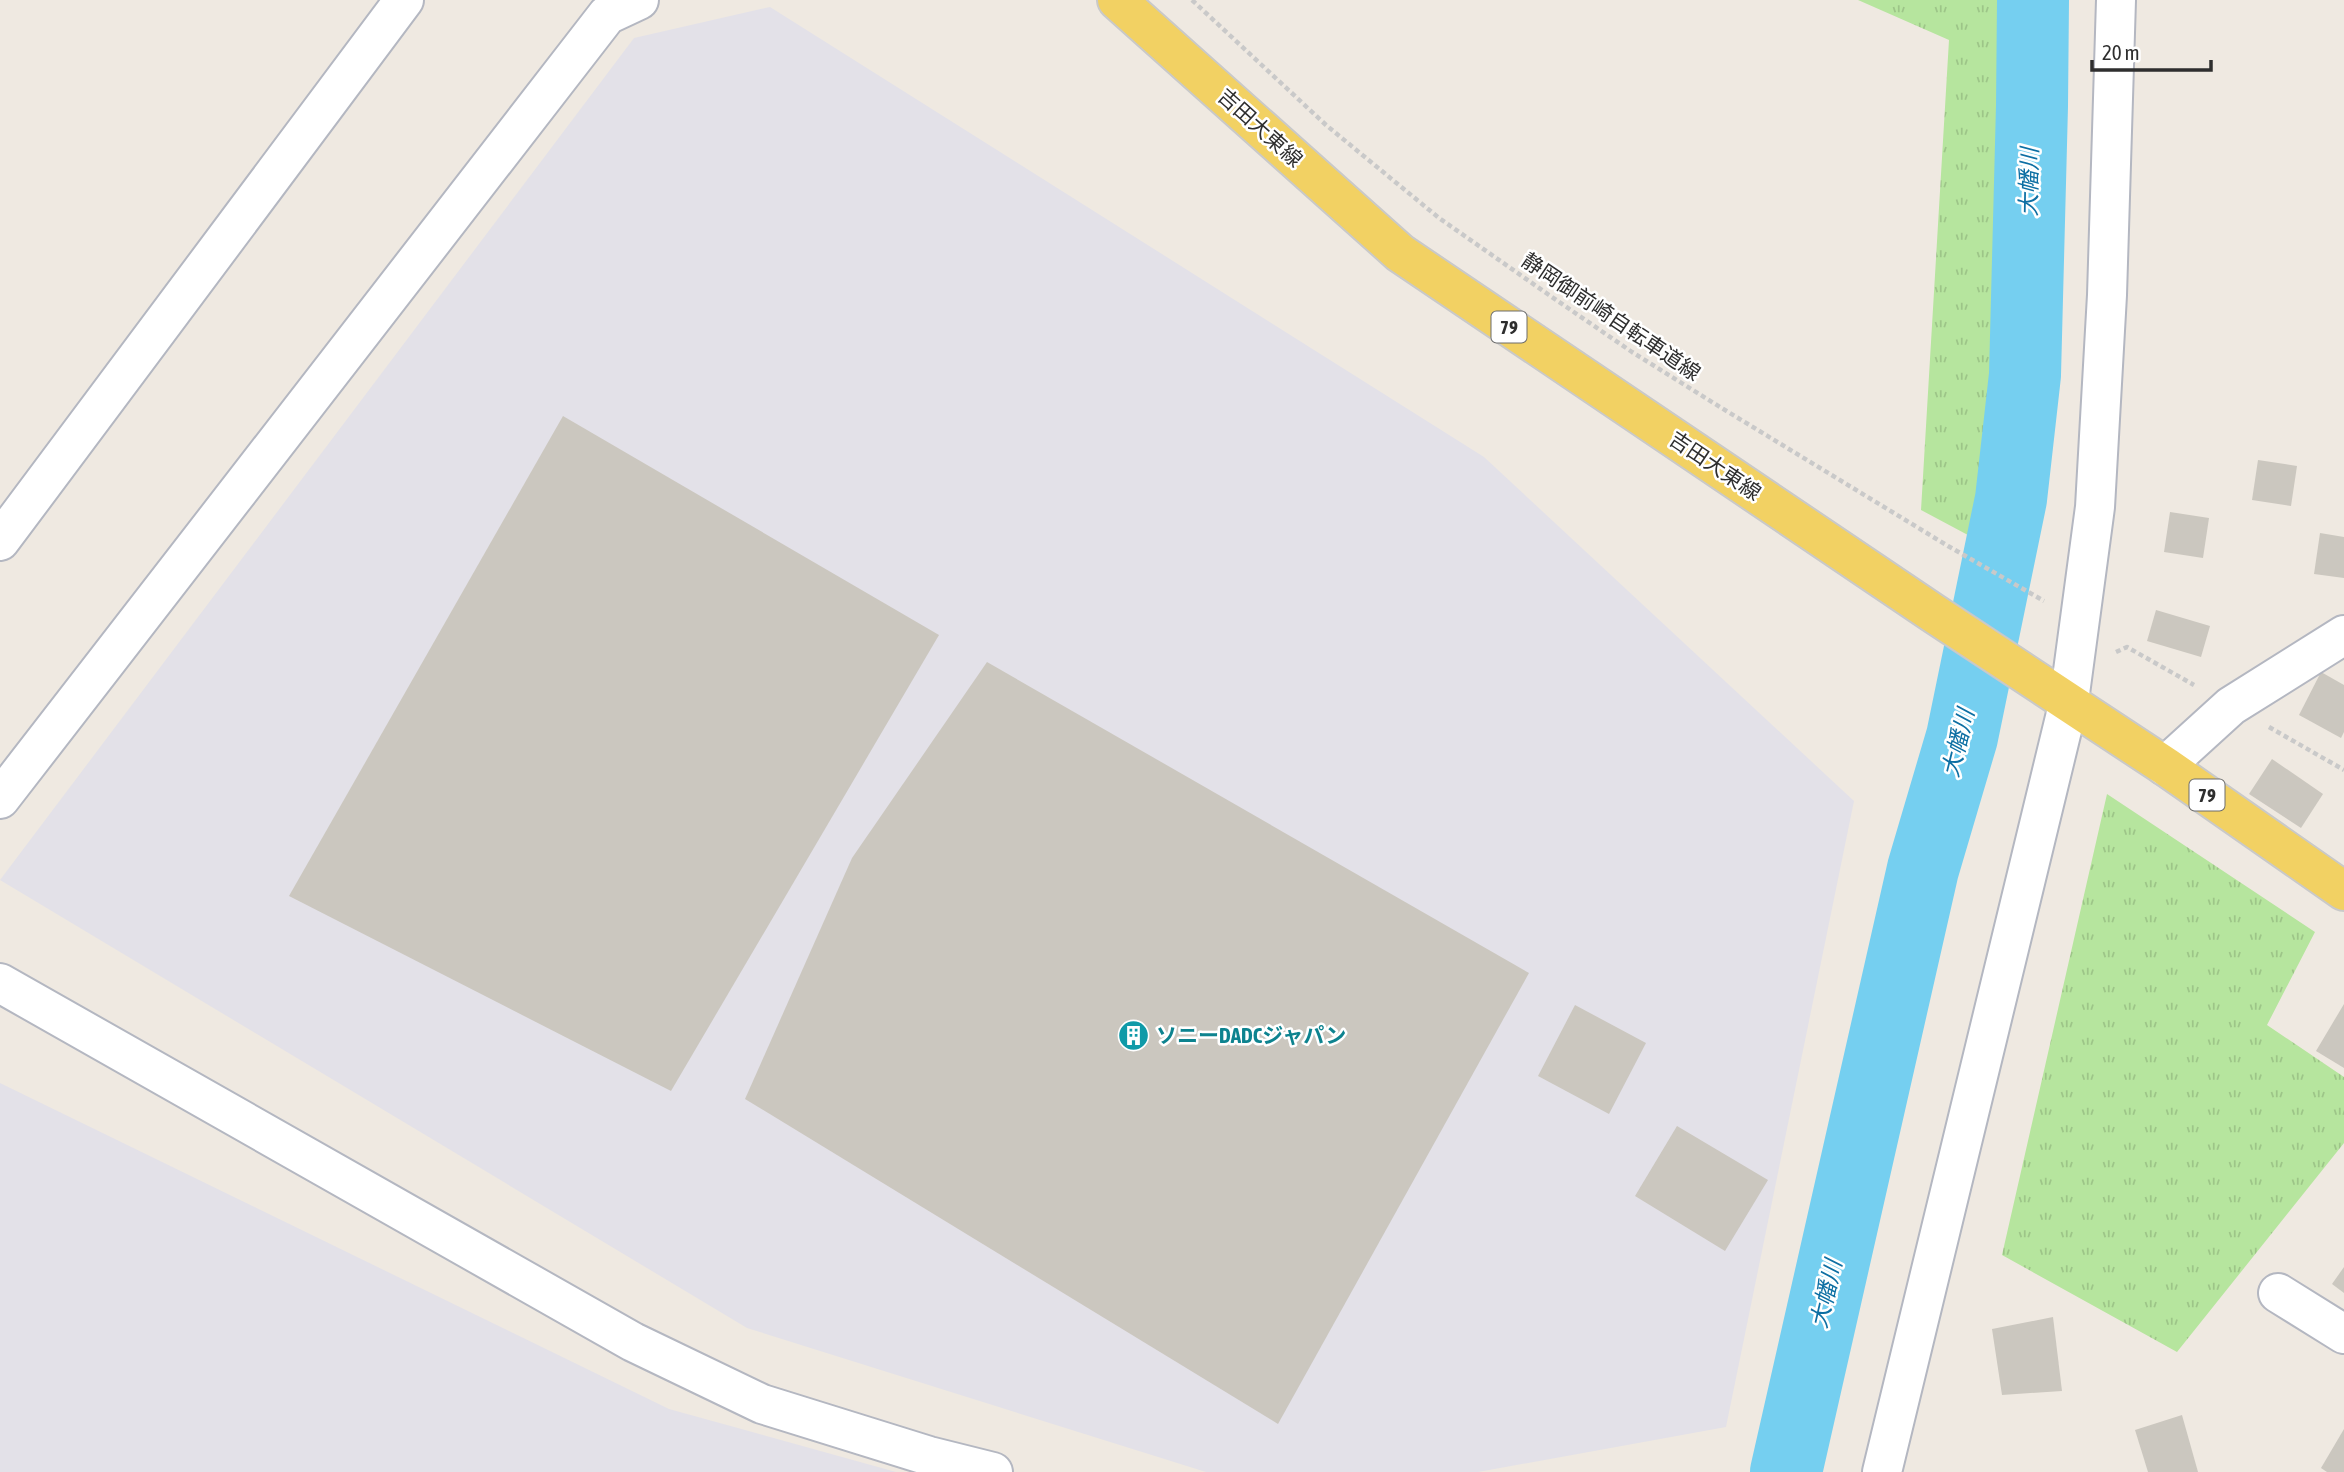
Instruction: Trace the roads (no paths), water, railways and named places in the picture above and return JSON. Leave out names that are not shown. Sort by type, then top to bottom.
[{"type":"main road","name":"吉田大東線","points":[[1117,0],[1400,253],[1933,613],[2165,766],[2344,891]]},
{"type":"street","points":[[0,541],[404,0]]},
{"type":"street","points":[[0,799],[607,15],[639,0]]},
{"type":"street","points":[[1882,1472],[2068,701],[2095,507],[2106,295],[2116,0]]},
{"type":"street","points":[[2165,766],[2231,706],[2344,635]]},
{"type":"street","points":[[0,983],[633,1342],[762,1404],[929,1456],[993,1472]]},
{"type":"street","points":[[2278,1293],[2344,1334]]},
{"type":"waterway","name":"大幡川","points":[[1786,1472],[1923,869],[1962,737],[2011,499],[2025,375],[2033,0]]},
{"type":"place","name":"ソニーDADCジャパン","points":[[1133,1036]]}]
